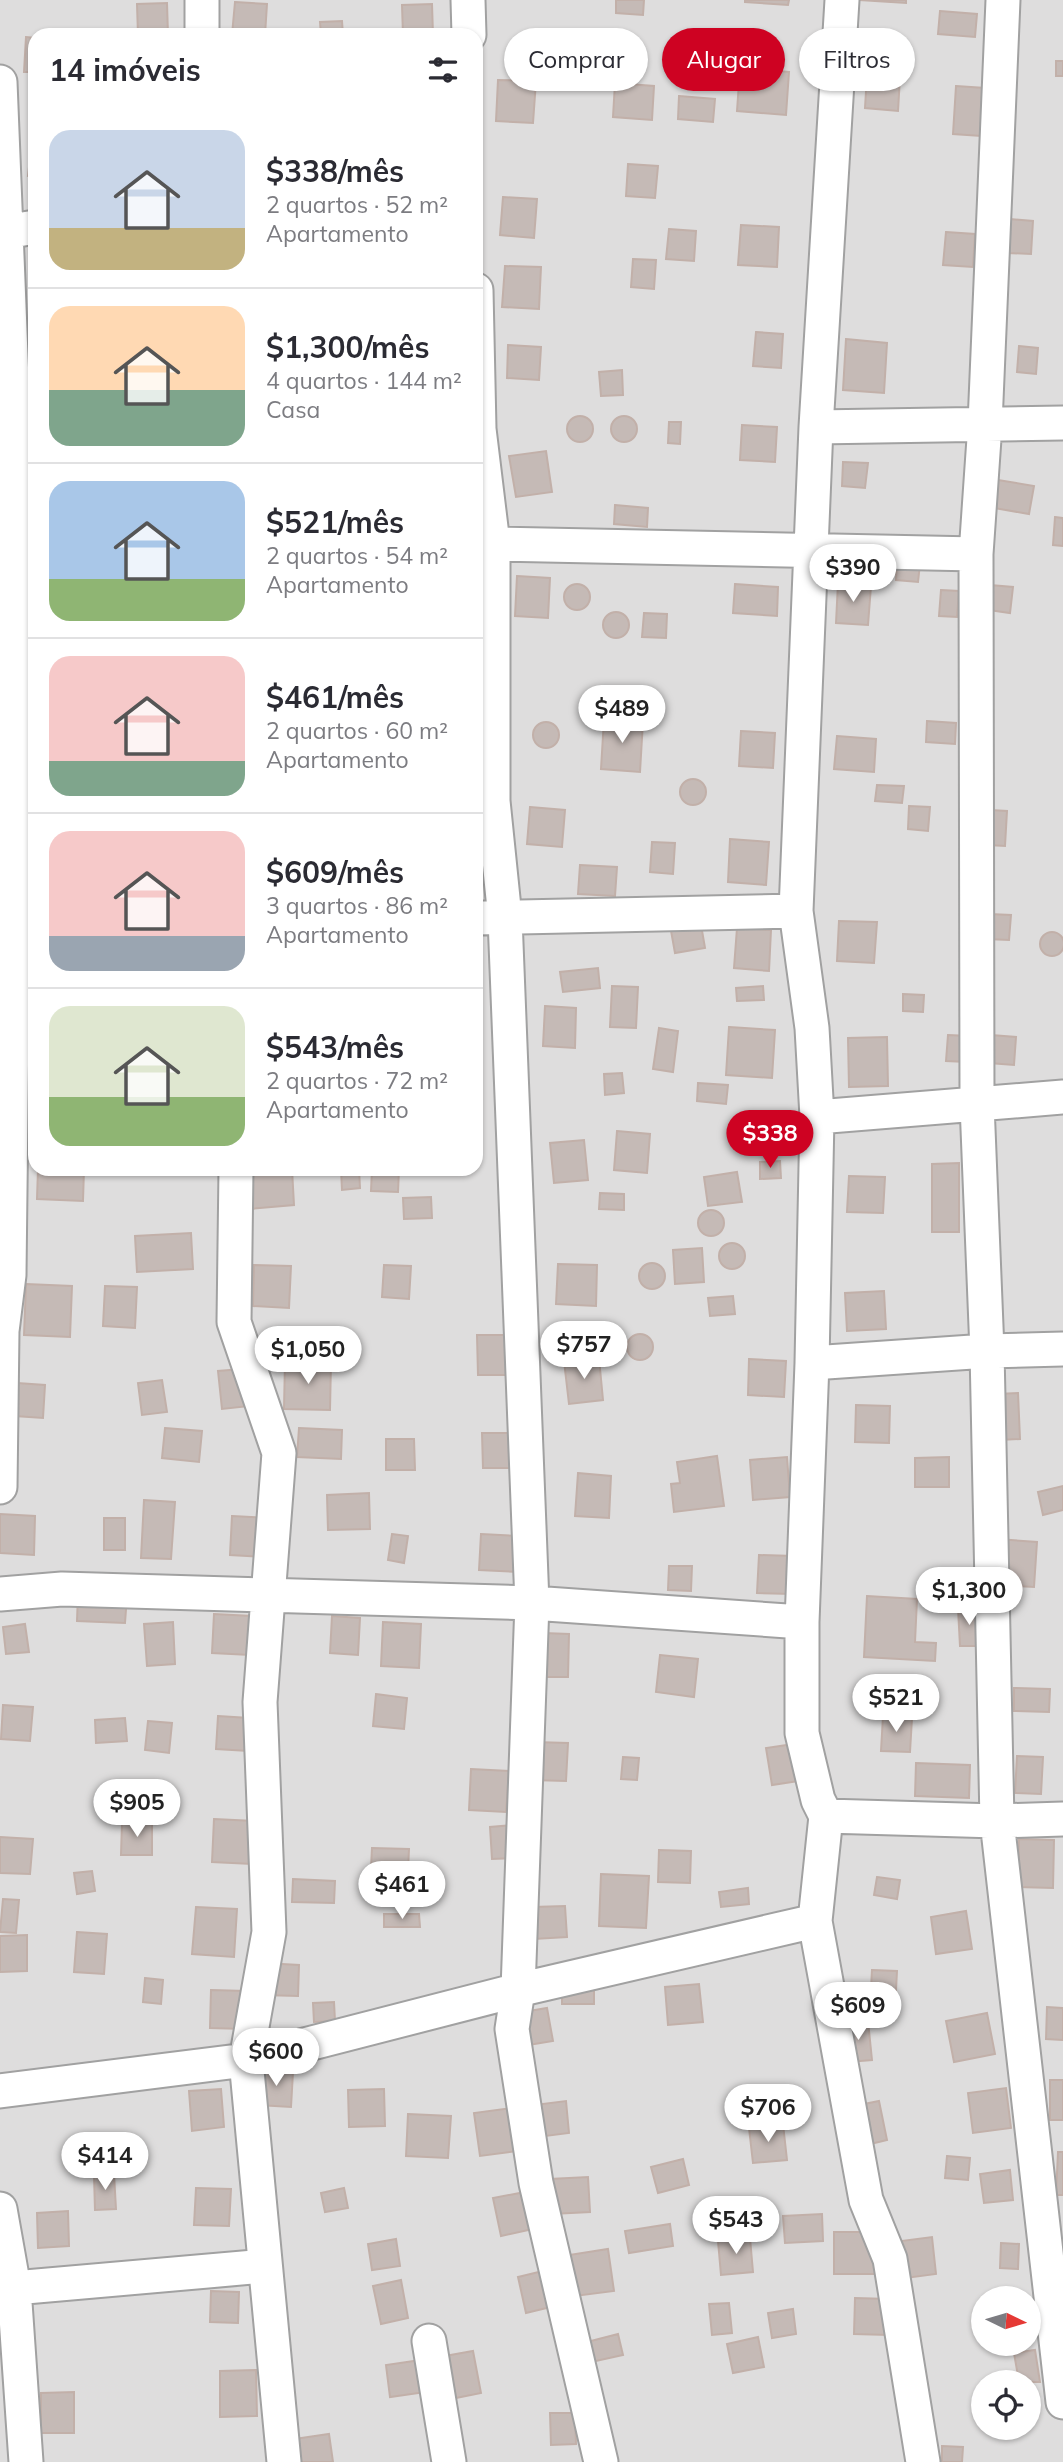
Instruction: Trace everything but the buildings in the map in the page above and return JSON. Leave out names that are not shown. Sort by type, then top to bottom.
[{"type":"street","points":[[201,28],[202,0]]},
{"type":"street","points":[[468,0],[469,28]]},
{"type":"street","points":[[842,0],[816,427],[796,911],[812,1028],[817,1117],[812,1363],[802,1622],[802,1733],[818,1800],[826,1816],[815,1921],[866,2200],[890,2259],[923,2462]]},
{"type":"street","points":[[1003,0],[985,424],[976,554],[977,1104],[987,1351],[997,1821],[1063,2402]]},
{"type":"street","points":[[0,82],[13,231],[25,455],[7,769],[9,1275],[2,1331],[0,1486]]},
{"type":"street","points":[[816,427],[1063,423]]},
{"type":"street","points":[[483,472],[493,544],[490,918],[533,1603],[518,1990],[512,2029],[536,2183],[601,2462]]},
{"type":"street","points":[[493,544],[976,554]]},
{"type":"street","points":[[490,918],[796,911]]},
{"type":"street","points":[[817,1117],[1063,1097]]},
{"type":"street","points":[[236,1176],[234,1322],[279,1453],[260,1702],[269,1931],[246,2060],[284,2462]]},
{"type":"street","points":[[812,1363],[987,1351],[1063,1349]]},
{"type":"street","points":[[0,1594],[62,1589],[533,1603],[802,1622]]},
{"type":"street","points":[[826,1816],[997,1821],[1063,1819]]},
{"type":"street","points":[[0,2091],[246,2060],[518,1990],[815,1921]]},
{"type":"street","points":[[0,2209],[14,2288],[26,2462]]},
{"type":"street","points":[[14,2288],[264,2266]]},
{"type":"street","points":[[429,2341],[449,2462]]},
{"type":"shaded area","points":[[0,0],[1063,0],[1063,2462],[0,2462]]}]
